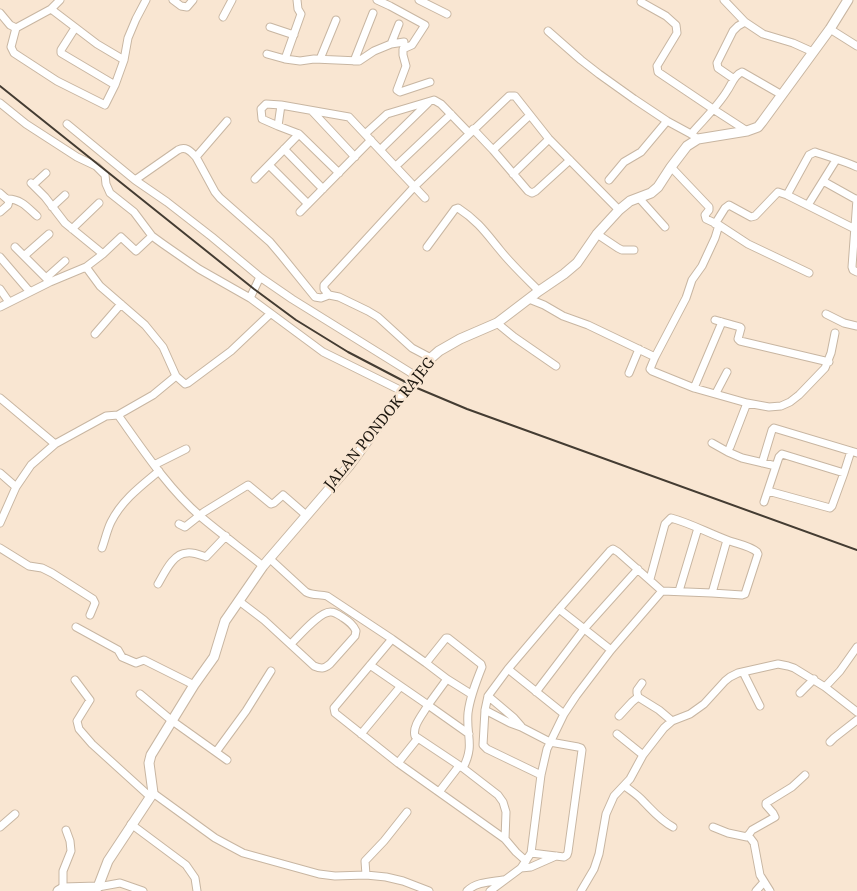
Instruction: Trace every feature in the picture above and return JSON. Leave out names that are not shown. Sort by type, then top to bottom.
[{"type":"main road","points":[[694,136],[747,131],[758,127],[830,29],[848,0]]},
{"type":"main road","name":"JALAN PONDOK RAJEG","points":[[152,795],[149,763],[151,755],[194,684],[214,657],[225,620],[266,562],[349,466],[416,376],[439,351],[460,339],[498,323],[577,263],[597,234],[619,210],[630,201],[651,193],[658,187],[694,136]]},
{"type":"main road","points":[[61,889],[98,887],[108,860],[152,795]]},
{"type":"street","points":[[60,0],[49,10],[16,28],[11,47],[14,53],[57,81],[104,105],[115,85],[124,60],[128,38],[146,0]]},
{"type":"street","points":[[173,0],[180,6],[187,7],[194,0]]},
{"type":"street","points":[[223,17],[232,0]]},
{"type":"street","points":[[285,59],[301,14],[298,9],[297,0]]},
{"type":"street","points":[[377,0],[425,24],[412,45],[403,49],[402,52],[406,66],[397,90],[400,92],[430,82]]},
{"type":"street","points":[[419,0],[447,14]]},
{"type":"street","points":[[724,0],[746,22],[764,34],[793,43],[813,52]]},
{"type":"street","points":[[641,2],[666,16],[676,25],[676,33],[657,66],[658,72],[747,131]]},
{"type":"street","points":[[49,10],[56,18]]},
{"type":"street","points":[[49,10],[97,44],[124,60]]},
{"type":"street","points":[[0,13],[10,25],[16,28]]},
{"type":"street","points":[[354,61],[373,13]]},
{"type":"street","points":[[320,59],[336,20]]},
{"type":"street","points":[[734,79],[718,68],[717,63],[733,31],[746,22]]},
{"type":"street","points":[[391,44],[399,24]]},
{"type":"street","points":[[270,27],[294,35]]},
{"type":"street","points":[[75,28],[61,53],[115,85]]},
{"type":"street","points":[[830,29],[857,46]]},
{"type":"street","points":[[548,31],[599,74],[668,121],[694,136],[739,73],[742,72],[782,94]]},
{"type":"street","points":[[267,54],[300,62],[314,59],[354,61],[391,44],[404,42]]},
{"type":"street","points":[[329,296],[324,285],[415,186],[509,96],[515,96],[550,139],[619,210]]},
{"type":"street","points":[[366,134],[387,114],[434,100],[493,150],[528,191],[532,193],[570,160]]},
{"type":"street","points":[[380,150],[430,101]]},
{"type":"street","points":[[0,103],[26,124],[77,157],[96,166],[106,175],[106,184],[110,193],[134,212],[152,236],[199,269],[250,298],[323,352],[404,392]]},
{"type":"street","points":[[339,173],[299,134],[262,119],[261,109],[266,104],[281,105],[347,116],[425,198]]},
{"type":"street","points":[[278,126],[281,105]]},
{"type":"street","points":[[312,111],[354,157]]},
{"type":"street","points":[[396,166],[450,114]]},
{"type":"street","points":[[493,150],[530,115]]},
{"type":"street","points":[[196,157],[227,121]]},
{"type":"street","points":[[609,180],[624,162],[641,152],[668,121]]},
{"type":"street","points":[[67,124],[136,180],[212,237],[260,278],[292,300],[416,376]]},
{"type":"street","points":[[255,179],[299,134]]},
{"type":"street","points":[[513,174],[550,139]]},
{"type":"street","points":[[300,212],[371,140]]},
{"type":"street","points":[[136,180],[178,150],[186,148],[196,157],[220,198],[270,242],[315,297],[339,297],[368,310],[412,348],[431,358]]},
{"type":"street","points":[[284,149],[323,189]]},
{"type":"street","points":[[787,195],[811,153],[815,152],[857,167]]},
{"type":"street","points":[[808,205],[836,160]]},
{"type":"street","points":[[269,165],[308,204]]},
{"type":"street","points":[[671,167],[709,207],[705,215],[706,219],[748,244],[808,272]]},
{"type":"street","points":[[46,173],[32,184],[45,196],[65,223],[103,254]]},
{"type":"street","points":[[823,182],[857,200],[852,267],[857,272]]},
{"type":"street","points":[[835,333],[834,344],[825,368],[799,395],[782,406],[768,407],[747,403],[694,388],[650,369],[686,298],[692,280],[702,266],[715,238],[717,225],[726,206],[729,205],[753,217],[777,192],[808,205],[854,229]]},
{"type":"street","points":[[0,193],[8,199],[19,201],[37,216]]},
{"type":"street","points":[[52,207],[65,195]]},
{"type":"street","points":[[639,198],[665,227]]},
{"type":"street","points":[[0,212],[8,204],[8,199]]},
{"type":"street","points":[[72,229],[99,203]]},
{"type":"street","points":[[427,247],[455,209],[458,208],[479,224],[516,269],[539,291]]},
{"type":"street","points":[[24,256],[49,234]]},
{"type":"street","points":[[597,234],[622,250],[634,250]]},
{"type":"street","points":[[48,280],[86,267],[121,237],[136,251],[152,236]]},
{"type":"street","points":[[15,247],[48,280]]},
{"type":"street","points":[[0,257],[30,292]]},
{"type":"street","points":[[0,307],[30,292],[48,280],[65,261]]},
{"type":"street","points":[[86,267],[100,286],[145,325],[163,347],[176,376],[185,384],[231,352],[270,314]]},
{"type":"street","points":[[250,298],[260,278]]},
{"type":"street","points":[[0,288],[9,302]]},
{"type":"street","points":[[529,299],[655,357]]},
{"type":"street","points":[[95,334],[121,304]]},
{"type":"street","points":[[826,314],[844,323],[857,326]]},
{"type":"street","points":[[694,388],[718,321],[740,327],[738,339],[740,341],[828,362]]},
{"type":"street","points":[[498,323],[514,338],[556,366]]},
{"type":"street","points":[[629,373],[639,349]]},
{"type":"street","points":[[716,393],[727,372]]},
{"type":"street","points":[[0,523],[16,487],[31,465],[55,444],[106,416],[118,415],[153,396],[176,376]]},
{"type":"street","points":[[0,398],[55,444]]},
{"type":"street","points":[[730,447],[747,403]]},
{"type":"street","points":[[118,415],[177,493],[199,515],[310,595],[327,596],[471,694]]},
{"type":"street","points":[[762,463],[774,428],[854,452],[830,508],[768,491]]},
{"type":"street","points":[[712,443],[742,458],[776,466]]},
{"type":"street","points":[[102,548],[111,522],[131,494],[157,468],[186,449]]},
{"type":"street","points":[[764,502],[779,457],[782,454],[844,473]]},
{"type":"street","points":[[0,473],[16,487]]},
{"type":"street","points":[[179,524],[185,527],[199,515],[248,485],[271,504],[274,504],[283,495],[306,515]]},
{"type":"street","points":[[541,776],[483,745],[484,710],[488,696],[508,669],[559,609],[613,549],[662,591],[742,595],[745,594],[758,554],[752,548],[671,518],[667,521],[650,580]]},
{"type":"street","points":[[679,591],[698,528]]},
{"type":"street","points":[[158,584],[173,561],[181,553],[188,552],[206,557],[226,536]]},
{"type":"street","points":[[712,593],[727,540]]},
{"type":"street","points":[[0,548],[29,566],[42,568],[52,573],[93,599],[94,604],[90,615]]},
{"type":"street","points":[[536,692],[584,630],[638,569]]},
{"type":"street","points":[[490,891],[521,868],[531,853],[541,776],[547,748],[564,714],[611,650],[662,591]]},
{"type":"street","points":[[239,601],[264,620],[314,666],[323,668],[330,664],[355,636],[356,631],[353,625],[336,613],[331,612],[318,618],[291,644]]},
{"type":"street","points":[[559,609],[611,650]]},
{"type":"street","points":[[76,627],[118,650],[122,657],[136,663],[144,660],[194,684]]},
{"type":"street","points":[[426,663],[446,638],[448,638],[481,664],[482,667],[471,694],[468,714],[470,748],[468,758],[439,792]]},
{"type":"street","points":[[392,639],[334,708],[335,713],[398,763],[505,839],[526,861]]},
{"type":"street","points":[[825,687],[840,671],[857,647]]},
{"type":"street","points":[[581,891],[594,869],[599,854],[606,814],[611,800],[617,791],[625,786],[643,755],[664,728],[672,721],[690,714],[704,704],[730,677],[778,664],[794,668],[814,679],[857,712]]},
{"type":"street","points":[[370,665],[469,734]]},
{"type":"street","points":[[508,669],[564,714]]},
{"type":"street","points":[[216,752],[246,711],[272,670]]},
{"type":"street","points":[[743,672],[760,706]]},
{"type":"street","points":[[447,679],[414,728],[414,736],[461,767],[498,795],[503,802],[506,812],[505,839]]},
{"type":"street","points":[[800,693],[814,679]]},
{"type":"street","points":[[74,680],[90,700],[76,721],[79,729],[92,744],[152,795],[215,838],[243,853],[319,874],[386,877],[429,891]]},
{"type":"street","points":[[638,697],[638,690],[642,683]]},
{"type":"street","points":[[360,734],[400,687]]},
{"type":"street","points":[[140,694],[171,720],[227,760]]},
{"type":"street","points":[[488,696],[522,727]]},
{"type":"street","points":[[638,697],[672,721]]},
{"type":"street","points":[[619,716],[638,697]]},
{"type":"street","points":[[484,710],[550,742],[578,747],[582,750],[567,856],[531,853]]},
{"type":"street","points":[[830,742],[857,720]]},
{"type":"street","points":[[617,734],[643,755]]},
{"type":"street","points":[[398,763],[418,738]]},
{"type":"street","points":[[713,827],[747,837],[752,830],[775,817],[766,803],[792,787],[805,775]]},
{"type":"street","points":[[625,786],[654,813],[673,827]]},
{"type":"street","points":[[366,876],[365,861],[407,812]]},
{"type":"street","points":[[0,827],[15,814]]},
{"type":"street","points":[[131,824],[186,865],[195,878],[197,891]]},
{"type":"street","points":[[61,889],[63,871],[71,851],[66,830]]},
{"type":"street","points":[[748,835],[754,843],[760,875],[770,891]]},
{"type":"street","points":[[521,868],[531,867],[556,856]]},
{"type":"street","points":[[467,891],[475,885],[484,882],[506,880]]},
{"type":"street","points":[[756,891],[764,882]]},
{"type":"street","points":[[98,887],[120,883],[143,891]]},
{"type":"railway","points":[[0,86],[254,289],[296,320],[348,352],[417,388],[467,409],[857,550]]}]
